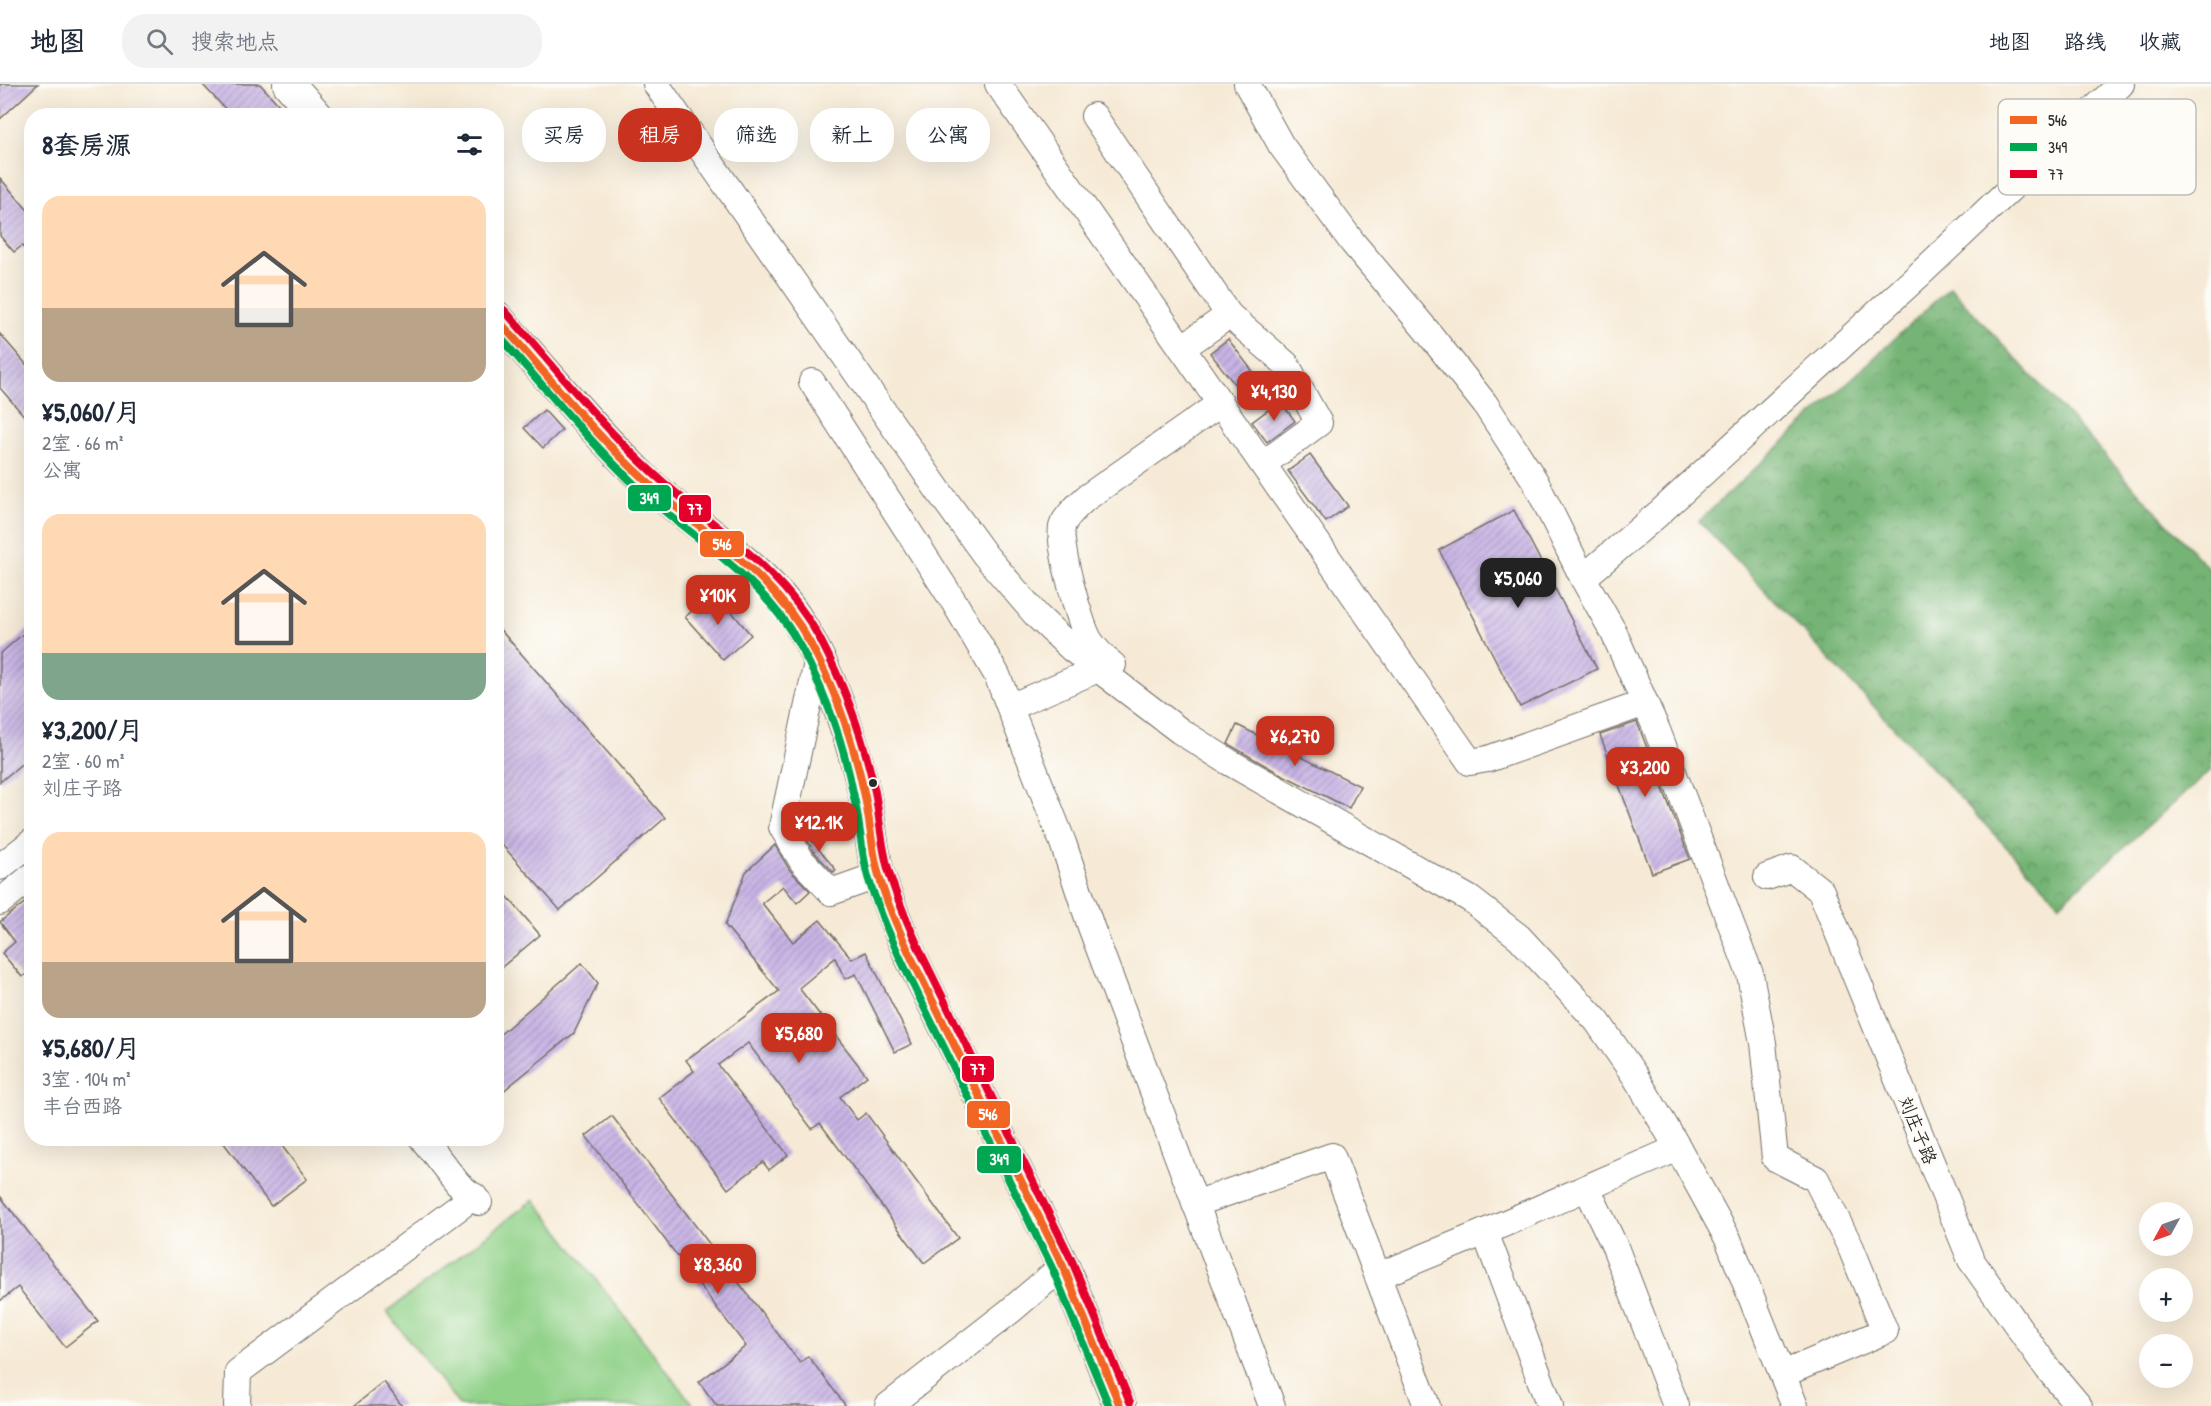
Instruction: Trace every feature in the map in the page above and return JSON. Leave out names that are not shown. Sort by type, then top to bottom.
[{"type":"main road","points":[[289,84],[310,108]]},
{"type":"main road","points":[[504,326],[607,441],[648,483],[718,540],[771,588],[798,621],[818,658],[854,754],[864,792],[879,875],[892,914],[1063,1266],[1120,1406]]},
{"type":"street","points":[[656,84],[985,555],[1037,616],[1072,649],[1180,731],[1229,762],[1470,899],[1519,937],[1596,1021],[1635,1076],[1728,1239],[1795,1406]]},
{"type":"street","points":[[998,84],[1470,762],[1488,759],[1645,703]]},
{"type":"street","points":[[1247,84],[1281,145],[1353,243],[1427,330],[1485,404],[1535,481],[1583,578],[1613,631],[1645,703],[1699,836],[1750,974],[1763,1043],[1775,1158],[1816,1179],[1851,1248],[1885,1331],[1782,1374]]},
{"type":"street","points":[[2105,99],[2121,84]]},
{"type":"street","points":[[1094,116],[1229,315],[1286,364],[1319,423],[1263,464]]},
{"type":"street","points":[[1583,578],[1658,514],[2004,195]]},
{"type":"street","points":[[1182,348],[1229,315]]},
{"type":"street","points":[[812,382],[954,602],[997,675],[1063,843],[1091,927],[1272,1406]]},
{"type":"street","points":[[1180,731],[1178,723],[1154,697],[1103,657],[1088,639],[1067,568],[1062,527],[1075,508],[1086,498],[1221,404]]},
{"type":"street","points":[[818,658],[782,827],[802,861],[831,892],[879,875]]},
{"type":"street","points":[[1010,707],[1098,669]]},
{"type":"street","points":[[0,867],[24,848]]},
{"type":"street","name":"刘庄子路","points":[[1767,878],[1792,868],[1821,891],[1971,1260],[2048,1369],[2079,1406]]},
{"type":"street","points":[[0,902],[24,882]]},
{"type":"street","points":[[237,1406],[238,1372],[476,1199],[458,1184],[428,1146]]},
{"type":"street","points":[[1378,1276],[1485,1233],[1678,1148]]},
{"type":"street","points":[[1196,1204],[1332,1156],[1427,1406]]},
{"type":"street","points":[[1587,1188],[1615,1247],[1676,1406]]},
{"type":"street","points":[[1485,1233],[1550,1406]]},
{"type":"street","points":[[888,1406],[1010,1311],[1063,1266]]},
{"type":"green space","points":[[1950,287],[2211,571],[2211,770],[2060,904],[1699,521]]},
{"type":"green space","points":[[534,1199],[694,1406],[460,1406],[387,1312]]},
{"type":"building","points":[[0,84],[38,84],[0,119]]},
{"type":"building","points":[[202,84],[260,84],[282,108],[224,108]]},
{"type":"building","points":[[0,178],[24,206],[24,248],[22,246],[14,252],[0,236]]},
{"type":"building","points":[[0,334],[24,362],[24,416],[0,388]]},
{"type":"building","points":[[1228,339],[1254,373],[1236,386],[1210,353]]},
{"type":"building","points":[[1280,401],[1295,421],[1267,442],[1252,422]]},
{"type":"building","points":[[544,410],[562,430],[543,448],[524,428]]},
{"type":"building","points":[[1310,455],[1348,506],[1326,522],[1288,471]]},
{"type":"building","points":[[1514,510],[1597,669],[1520,707],[1439,550]]},
{"type":"building","points":[[715,592],[751,635],[723,660],[685,617]]},
{"type":"building","points":[[24,633],[24,762],[0,782],[0,654]]},
{"type":"building","points":[[504,634],[665,818],[560,910],[504,847]]},
{"type":"building","points":[[1637,722],[1690,859],[1652,873],[1600,735]]},
{"type":"building","points":[[1237,725],[1360,786],[1349,808],[1277,772],[1228,744]]},
{"type":"building","points":[[799,825],[836,870],[833,872],[814,852]]},
{"type":"building","points":[[775,845],[789,869],[810,891],[797,903],[783,886],[762,903],[793,942],[820,920],[852,959],[866,952],[912,1044],[895,1052],[856,974],[845,979],[835,958],[799,988],[867,1076],[840,1097],[857,1120],[866,1113],[958,1238],[924,1263],[820,1123],[812,1129],[748,1043],[718,1065],[788,1155],[769,1170],[763,1162],[728,1189],[659,1098],[694,1071],[686,1060],[779,991],[725,925],[746,872]]},
{"type":"building","points":[[504,892],[540,935],[504,965]]},
{"type":"building","points":[[24,903],[24,976],[22,977],[2,953],[15,942],[0,922]]},
{"type":"building","points":[[582,963],[598,983],[574,1033],[504,1090],[504,1031]]},
{"type":"building","points":[[612,1116],[800,1363],[808,1356],[846,1406],[717,1406],[699,1382],[746,1346],[586,1136]]},
{"type":"building","points":[[226,1146],[282,1146],[307,1179],[271,1206]]},
{"type":"building","points":[[0,1196],[98,1321],[65,1347],[18,1287],[0,1301]]},
{"type":"building","points":[[384,1382],[402,1406],[354,1406]]},
{"type":"transit line","name":"77","points":[[504,310],[595,415],[634,455],[766,569],[804,613],[820,639],[838,676],[871,772],[886,862],[903,913],[1072,1261],[1130,1402]]},
{"type":"transit line","name":"546","points":[[504,327],[588,423],[627,463],[757,575],[795,618],[810,643],[827,678],[849,734],[864,792],[878,872],[893,916],[1063,1266],[1120,1406]]},
{"type":"transit line","name":"349","points":[[504,342],[583,431],[637,487],[726,561],[768,600],[786,623],[801,648],[826,702],[845,758],[868,877],[883,920],[1053,1270],[1109,1406]]}]
